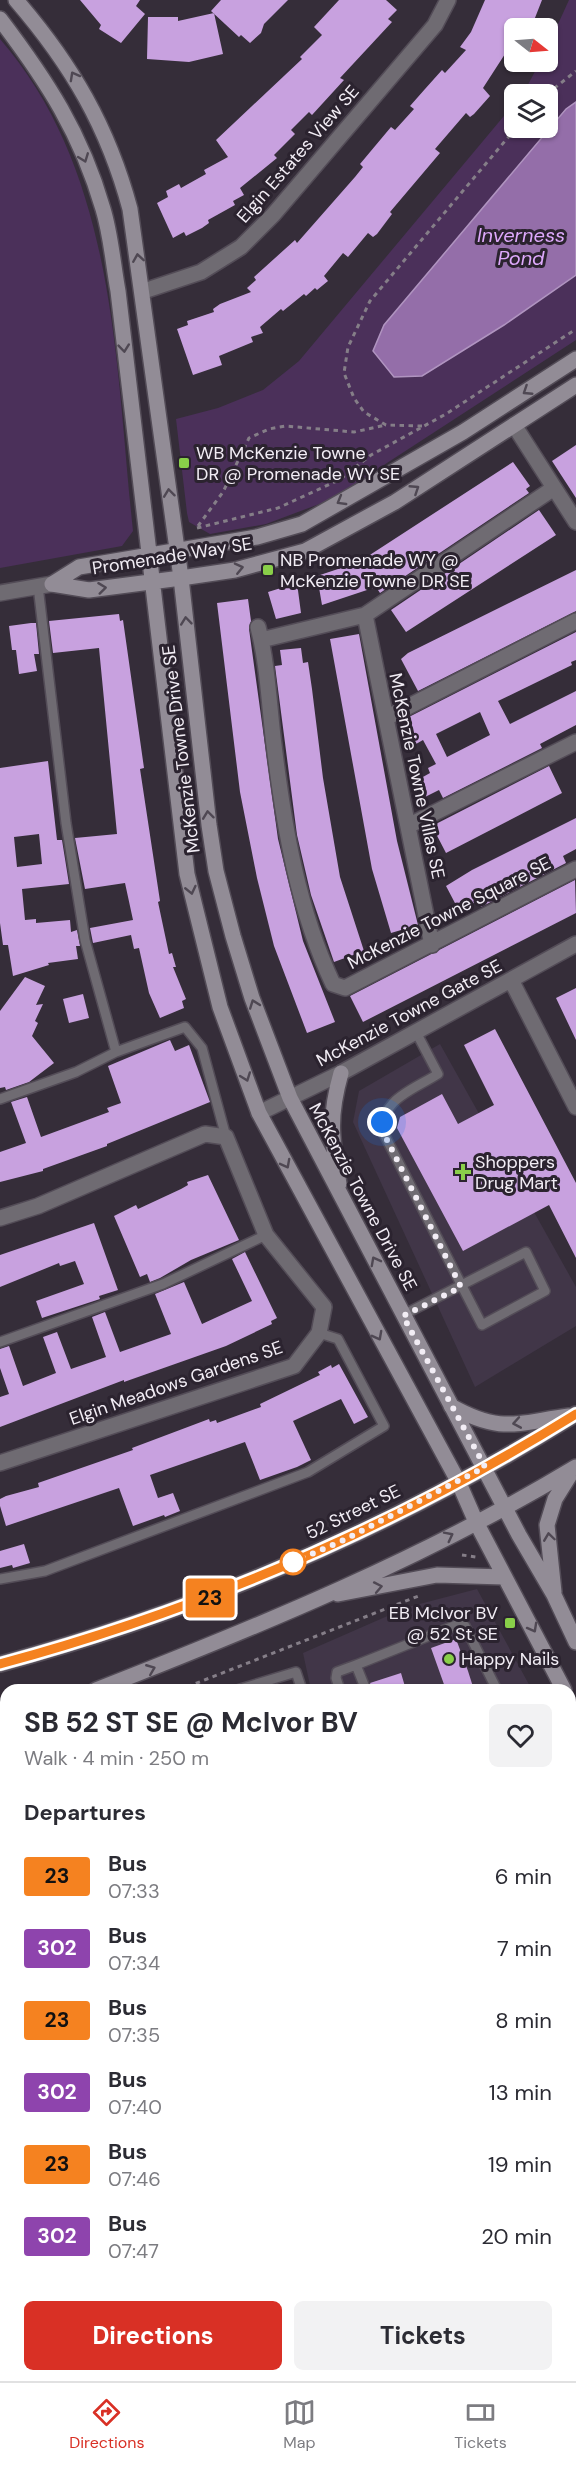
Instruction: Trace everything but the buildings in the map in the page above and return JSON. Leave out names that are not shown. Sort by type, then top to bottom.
[{"type":"street","name":"Elgin Estates View SE","points":[[144,291],[201,272],[240,248],[273,215],[435,26],[448,0]]},
{"type":"street","name":"McKenzie Towne Drive SE","points":[[18,1],[69,67],[101,126],[118,166],[130,209],[144,291],[216,871],[252,998],[290,1098],[403,1316],[554,1595],[576,1642]]},
{"type":"street","name":"McKenzie Towne Drive SE","points":[[0,19],[46,80],[74,132],[103,210],[118,291],[187,874],[220,1007],[259,1113],[458,1481],[476,1522],[561,1684]]},
{"type":"street","name":"Promenade Way SE","points":[[45,585],[79,567],[257,537],[302,524],[463,432],[576,359]]},
{"type":"street","name":"Promenade Way SE","points":[[45,585],[89,590],[153,582],[235,570],[305,551],[395,502],[576,385]]},
{"type":"street","points":[[514,425],[576,522]]},
{"type":"street","name":"McKenzie Towne Square SE","points":[[554,488],[364,615],[259,634],[279,789],[297,878],[314,945],[333,984],[345,988],[576,869]]},
{"type":"street","points":[[0,593],[45,585]]},
{"type":"street","name":"McKenzie Towne Villas SE","points":[[364,615],[432,945]]},
{"type":"street","points":[[386,718],[576,621]]},
{"type":"street","points":[[408,826],[576,742]]},
{"type":"street","name":"McKenzie Towne Gate SE","points":[[259,1113],[341,1073],[576,944]]},
{"type":"street","points":[[511,980],[576,1107]]},
{"type":"street","points":[[341,1073],[332,1104],[331,1130],[341,1196]]},
{"type":"street","points":[[0,1218],[38,1206],[205,1134],[226,1137],[266,1235],[324,1306],[319,1333]]},
{"type":"street","name":"Elgin Meadows Gardens SE","points":[[0,1463],[294,1366],[319,1333]]},
{"type":"street","points":[[451,1406],[476,1420],[504,1425],[575,1415]]},
{"type":"street","name":"52 Street SE","points":[[0,1664],[93,1639],[213,1597],[344,1540],[485,1467],[575,1415]]},
{"type":"street","points":[[112,1684],[215,1644],[320,1597],[476,1522],[575,1468]]},
{"type":"street","points":[[554,1595],[547,1525],[555,1499],[575,1468]]},
{"type":"street","points":[[320,1597],[436,1575],[504,1577]]},
{"type":"lane","points":[[45,585],[66,824],[85,940],[116,1052]]},
{"type":"lane","points":[[0,1100],[76,1072],[116,1052],[184,1027],[202,1048],[226,1137]]},
{"type":"lane","points":[[403,1316],[461,1287],[526,1252],[545,1291],[482,1325],[461,1287],[384,1134],[382,1122],[388,1106],[438,1074],[416,1032]]},
{"type":"lane","points":[[0,1342],[163,1284],[266,1235]]},
{"type":"lane","points":[[0,1579],[45,1570],[308,1472],[384,1426],[338,1339],[319,1333]]},
{"type":"lane","points":[[338,1684],[337,1672],[459,1624],[465,1626],[494,1684]]},
{"type":"lane","points":[[356,1665],[364,1684]]},
{"type":"lane","points":[[257,1684],[296,1672],[300,1684]]},
{"type":"path","points":[[558,86],[576,71]]},
{"type":"path","points":[[386,425],[364,412],[354,398],[344,373],[348,347],[370,301],[508,138]]},
{"type":"path","points":[[423,426],[386,425],[354,432],[285,426],[269,429],[249,438],[223,492],[197,528],[278,508],[339,480],[371,455],[446,414],[576,329]]},
{"type":"path","points":[[462,1555],[476,1557]]},
{"type":"path","points":[[194,1684],[423,1595]]},
{"type":"shaded area","points":[[569,0],[576,0],[576,340],[330,500],[266,524],[210,534],[189,522],[176,419],[218,408],[263,390],[299,361],[504,116],[504,138],[558,138],[558,84],[528,84],[535,72],[558,72],[558,24]]},
{"type":"shaded area","points":[[0,39],[39,92],[68,149],[89,210],[104,273],[114,337],[133,531],[122,546],[0,568]]},
{"type":"shaded area","points":[[440,1044],[576,1287],[576,1326],[475,1387],[353,1122],[359,1091]]},
{"type":"shaded area","points":[[477,1589],[529,1684],[310,1684],[303,1653],[408,1607]]},
{"type":"water","name":"Inverness Pond","points":[[576,102],[576,275],[504,325],[422,376],[394,377],[373,351],[384,325],[542,138],[558,138],[558,118]]},
{"type":"bus line","name":"23","points":[[0,1664],[93,1639],[213,1597],[344,1540],[503,1458],[576,1414]]},
{"type":"place","name":"WB McKenzie Towne DR @ Promenade WY SE","points":[[184,463]]},
{"type":"place","name":"NB Promenade WY @ McKenzie Towne DR SE","points":[[268,570]]},
{"type":"place","name":"Shoppers Drug Mart","points":[[463,1172]]},
{"type":"place","name":"EB McIvor BV @ 52 St SE","points":[[510,1623]]},
{"type":"place","name":"Happy Nails","points":[[449,1659]]},
{"type":"route","points":[[293,1562],[344,1540],[485,1467],[403,1316],[461,1287],[384,1134],[382,1122]]}]
